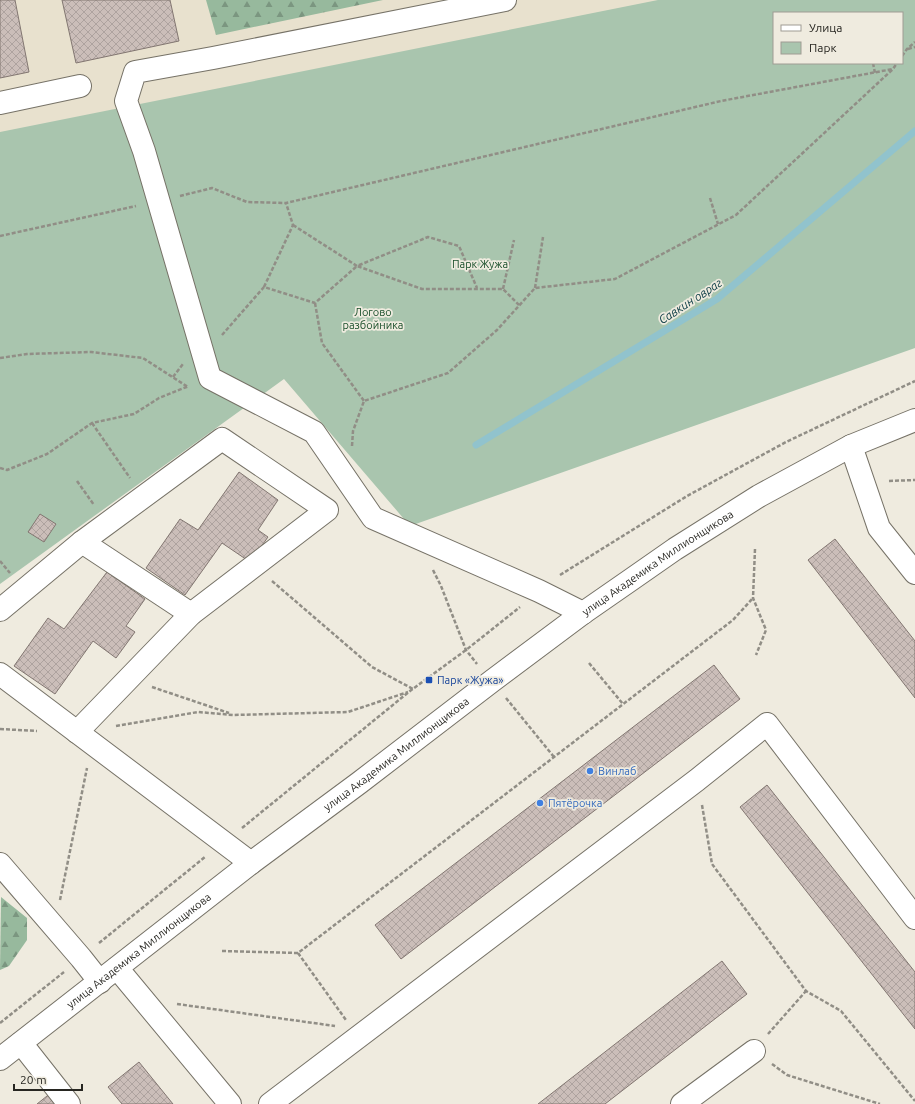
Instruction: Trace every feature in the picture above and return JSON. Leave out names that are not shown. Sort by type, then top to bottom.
[{"type":"street","points":[[505,0],[136,72],[126,101],[144,151],[159,200],[210,378],[314,432],[373,518],[539,591],[583,613]]},
{"type":"street","points":[[0,103],[80,86]]},
{"type":"street","name":"улица Академика Миллионщикова","points":[[0,1059],[251,863],[583,613],[669,554],[759,496],[851,446],[915,420]]},
{"type":"street","points":[[0,610],[82,542],[222,439],[328,510],[191,614],[129,679],[85,738]]},
{"type":"street","points":[[851,446],[879,528],[915,573]]},
{"type":"street","points":[[82,542],[191,614]]},
{"type":"street","points":[[0,674],[251,863]]},
{"type":"street","points":[[270,1104],[359,1030],[697,780],[767,724],[915,918]]},
{"type":"street","points":[[0,864],[100,982]]},
{"type":"street","points":[[117,968],[230,1104]]},
{"type":"street","points":[[21,1043],[69,1104]]},
{"type":"street","points":[[682,1104],[754,1051]]},
{"type":"path","points":[[903,55],[915,42]]},
{"type":"path","points":[[907,49],[915,47]]},
{"type":"path","points":[[873,64],[875,73]]},
{"type":"path","points":[[535,288],[615,279],[736,215],[893,69],[896,64]]},
{"type":"path","points":[[0,236],[212,188],[247,202],[286,203],[721,101],[893,69]]},
{"type":"path","points":[[710,198],[718,224]]},
{"type":"path","points":[[286,203],[293,225],[357,266],[422,289],[503,289],[519,305]]},
{"type":"path","points":[[205,361],[224,332],[264,287],[293,225]]},
{"type":"path","points":[[315,303],[357,266],[428,237],[460,246],[477,289]]},
{"type":"path","points":[[364,401],[448,373],[496,330],[535,288],[543,237]]},
{"type":"path","points":[[503,289],[514,240]]},
{"type":"path","points":[[264,287],[315,303]]},
{"type":"path","points":[[315,303],[322,343],[364,401]]},
{"type":"path","points":[[0,358],[27,354],[91,352],[143,358],[188,387],[159,398],[134,414],[92,422],[47,454],[7,470],[0,468]]},
{"type":"path","points":[[115,726],[198,712],[234,715],[348,712],[410,691],[466,650],[539,591],[564,573],[687,496],[786,442],[915,381]]},
{"type":"path","points":[[352,454],[353,431],[364,401]]},
{"type":"path","points":[[92,422],[143,497]]},
{"type":"path","points":[[889,481],[915,480]]},
{"type":"path","points":[[77,481],[106,524]]},
{"type":"path","points":[[416,537],[441,586],[466,650]]},
{"type":"path","points":[[755,548],[753,598],[766,630],[756,655]]},
{"type":"path","points":[[254,565],[372,667],[413,689]]},
{"type":"path","points":[[222,951],[298,953],[733,620],[753,598]]},
{"type":"path","points":[[590,663],[623,704]]},
{"type":"path","points":[[129,679],[234,715]]},
{"type":"path","points":[[521,715],[554,757]]},
{"type":"path","points":[[0,729],[38,731]]},
{"type":"path","points":[[55,928],[85,738]]},
{"type":"path","points":[[697,780],[712,864],[806,991],[842,1011],[915,1101]]},
{"type":"path","points":[[298,953],[359,1030]]},
{"type":"path","points":[[806,991],[754,1051],[787,1075],[880,1104]]},
{"type":"path","points":[[174,1003],[359,1030]]},
{"type":"shaded area","points":[[0,0],[668,0],[0,136]]},
{"type":"green space","points":[[206,0],[383,0],[216,35]]},
{"type":"green space","name":"Парк Жужа","points":[[658,0],[915,0],[915,348],[410,526],[284,379],[0,584],[0,132]]},
{"type":"green space","points":[[1,897],[27,918],[27,940],[9,966],[0,970]]},
{"type":"building","points":[[0,0],[15,0],[29,72],[0,78]]},
{"type":"building","points":[[62,0],[170,0],[179,41],[76,63]]},
{"type":"building","points":[[239,472],[278,500],[258,530],[268,537],[250,562],[222,543],[185,595],[146,568],[180,519],[198,530]]},
{"type":"building","points":[[40,514],[56,524],[44,542],[28,532]]},
{"type":"building","points":[[835,539],[915,641],[915,698],[808,560]]},
{"type":"building","points":[[107,572],[145,599],[126,626],[135,632],[116,658],[93,641],[55,694],[14,666],[48,618],[64,629]]},
{"type":"building","points":[[714,665],[740,699],[401,959],[375,925]]},
{"type":"building","points":[[767,785],[915,972],[915,1029],[740,807]]},
{"type":"building","points":[[722,961],[747,994],[605,1104],[538,1104]]},
{"type":"building","points":[[139,1062],[173,1104],[122,1104],[108,1087]]},
{"type":"building","points":[[52,1092],[62,1104],[37,1104]]},
{"type":"waterway","name":"Савкин овраг","points":[[476,445],[717,299],[915,131]]},
{"type":"place","name":"Парк «Жужа»","points":[[429,680]]},
{"type":"place","name":"Винлаб","points":[[590,771]]},
{"type":"place","name":"Пятёрочка","points":[[540,803]]},
{"type":"park label","name":"Логово разбойника","points":[[373,318]]}]
